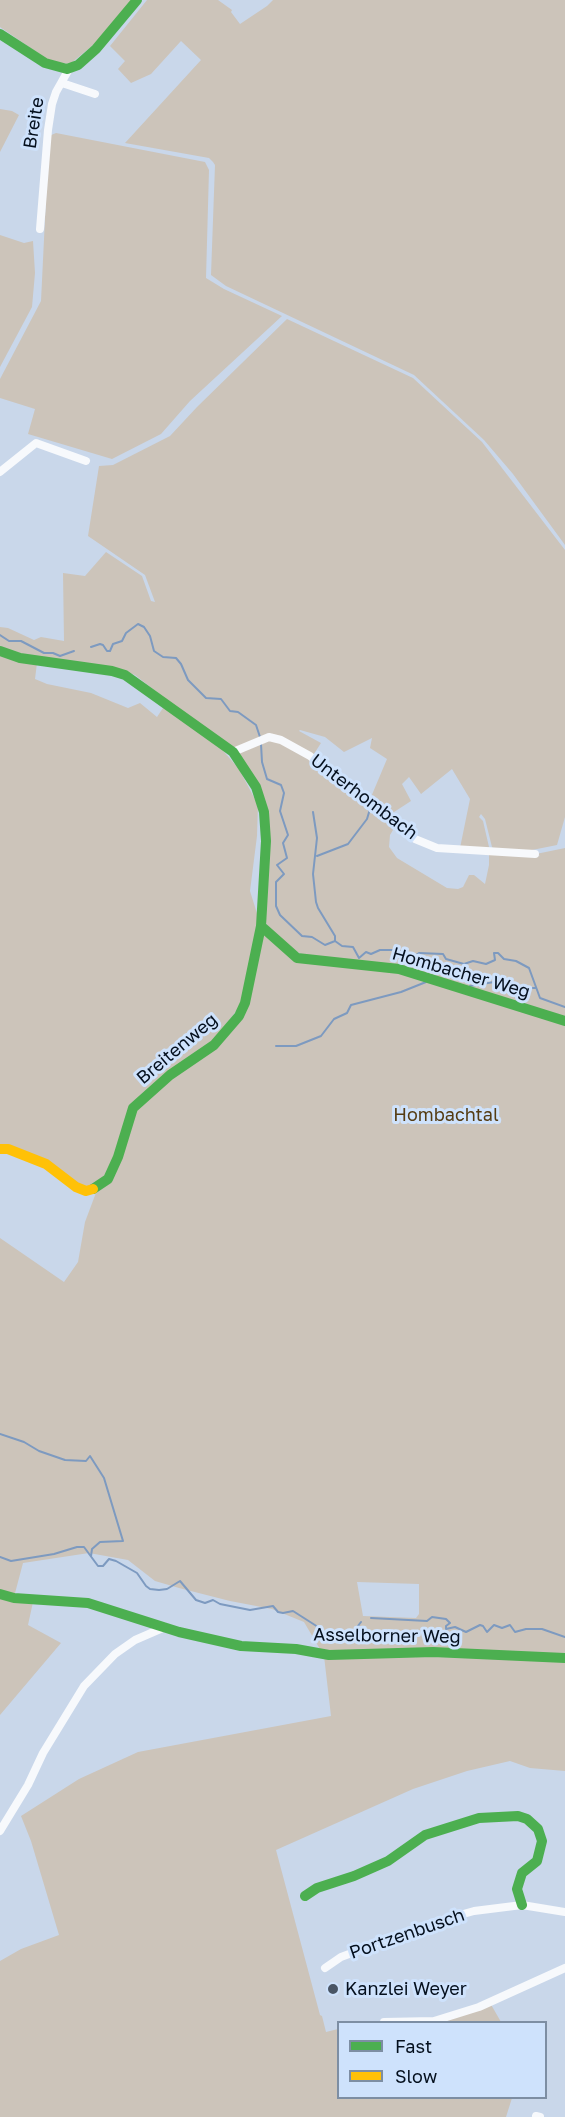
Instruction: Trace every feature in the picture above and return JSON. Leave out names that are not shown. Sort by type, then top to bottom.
[{"type":"street","points":[[0,34],[45,63],[59,69],[69,69],[78,65],[96,49],[136,0]]},
{"type":"street","name":"Breite","points":[[40,229],[52,104],[69,69]]},
{"type":"street","points":[[62,83],[95,94]]},
{"type":"street","points":[[0,472],[36,443],[86,461]]},
{"type":"street","points":[[0,651],[20,658],[112,671],[124,675],[233,752],[256,787],[264,812],[266,841],[261,926]]},
{"type":"street","name":"Unterhombach","points":[[233,752],[269,737],[281,740],[310,756],[336,778],[372,801],[406,833],[437,848],[535,854]]},
{"type":"street","name":"Hombacher Weg","points":[[261,926],[297,958],[399,969],[565,1021]]},
{"type":"street","name":"Breitenweg","points":[[0,1149],[8,1149],[46,1164],[76,1187],[86,1191],[103,1184],[108,1179],[118,1157],[133,1108],[170,1075],[214,1045],[239,1016],[250,988],[261,926]]},
{"type":"street","name":"Asselborner Weg","points":[[0,1594],[14,1598],[87,1603],[202,1638],[241,1646],[296,1649],[329,1655],[433,1653],[565,1658]]},
{"type":"street","points":[[0,1831],[44,1753],[90,1680],[115,1654],[135,1640],[165,1627]]},
{"type":"street","points":[[305,1896],[317,1888],[354,1876],[388,1861],[424,1835],[479,1818],[518,1816],[527,1819],[538,1829],[542,1840],[537,1861],[522,1873],[516,1889],[522,1905]]},
{"type":"street","name":"Portzenbusch","points":[[325,1968],[341,1957],[435,1922],[474,1911],[522,1905],[565,1912]]},
{"type":"street","points":[[434,2021],[479,2007],[565,1968]]},
{"type":"green space","points":[[0,0],[133,0],[109,32],[70,64],[51,62],[0,27]]},
{"type":"green space","points":[[147,0],[218,0],[232,10],[231,12],[240,24],[273,0],[565,0],[565,545],[513,474],[484,440],[414,375],[226,286],[211,275],[215,165],[209,158],[125,143],[201,60],[181,41],[151,74],[131,83],[118,69],[125,61],[110,46]]},
{"type":"green space","points":[[0,109],[19,115],[0,152]]},
{"type":"green space","points":[[56,133],[205,162],[209,170],[206,278],[282,316],[190,401],[161,434],[112,459],[28,434],[35,409],[0,398],[0,379],[41,301],[49,136]]},
{"type":"green space","points":[[0,235],[24,243],[33,241],[35,273],[32,307],[0,367]]},
{"type":"green space","name":"Hombachtal","points":[[287,319],[413,378],[482,442],[565,550],[565,817],[557,845],[527,851],[533,857],[540,856],[536,854],[565,848],[565,1771],[530,1768],[510,1761],[467,1771],[413,1789],[276,1850],[320,2015],[326,2032],[337,2029],[337,2099],[512,2099],[506,2117],[0,2117],[0,1961],[21,1949],[59,1935],[31,1841],[21,1816],[79,1779],[138,1752],[331,1716],[324,1656],[304,1622],[272,1609],[230,1601],[155,1581],[128,1560],[89,1553],[23,1563],[14,1597],[0,1593],[0,1238],[64,1282],[78,1262],[85,1222],[97,1190],[109,1179],[135,1108],[241,1018],[263,927],[293,960],[309,957],[297,952],[274,934],[265,922],[269,835],[242,759],[135,675],[117,668],[51,660],[0,649],[0,627],[8,628],[34,640],[41,637],[64,641],[63,573],[85,576],[106,552],[142,576],[151,601],[155,602],[145,575],[88,536],[99,466],[113,465],[170,436]],"holes":[[[299,731],[325,737],[344,752],[372,738],[370,748],[387,759],[371,797],[391,814],[411,801],[402,784],[409,777],[421,794],[452,769],[470,799],[460,848],[486,850],[489,847],[483,821],[479,817],[481,814],[485,819],[495,851],[489,854],[485,884],[474,875],[469,875],[463,887],[447,888],[397,858],[389,847],[390,835],[396,825],[312,757],[321,743]],[[357,1582],[419,1584],[419,1614],[416,1618],[363,1616]]]},
{"type":"green space","points":[[0,653],[37,663],[35,679],[47,684],[91,693],[128,708],[140,703],[157,717],[165,705],[212,738],[239,769],[258,805],[257,836],[250,891],[260,923],[243,1002],[212,1043],[132,1106],[107,1179],[86,1189],[46,1163],[0,1148]]},
{"type":"green space","points":[[0,1596],[33,1602],[28,1625],[61,1643],[0,1715]]},
{"type":"green space","points":[[489,2001],[500,2021],[397,2021],[435,2018]]},
{"type":"waterway","points":[[91,647],[100,644],[110,651],[113,644],[122,641],[126,633],[138,624],[144,627],[150,636],[154,651],[163,657],[176,658],[188,680],[206,698],[221,699],[230,711],[238,712],[256,725],[260,737]]},
{"type":"waterway","points":[[0,635],[9,641],[21,641],[44,653],[60,656],[74,651]]},
{"type":"waterway","points":[[261,744],[262,762],[267,779],[281,785],[284,793],[280,811],[288,835],[283,843],[287,858],[277,865],[284,874],[276,882],[276,906],[280,915],[302,936],[312,937],[325,945],[335,941],[342,946],[353,947],[359,958],[366,952],[371,954],[380,950],[399,950],[407,961],[419,953],[443,954],[446,959],[464,964],[473,961],[486,964],[495,960],[494,953],[498,953],[504,959],[516,961],[529,968],[540,998],[565,1007]]},
{"type":"waterway","points":[[317,856],[348,844],[367,819],[370,809]]},
{"type":"waterway","points":[[313,812],[317,838],[313,874],[316,902],[335,936],[335,941]]},
{"type":"waterway","points":[[470,986],[494,982],[503,984],[510,981],[518,988],[535,988]]},
{"type":"waterway","points":[[276,1046],[296,1046],[321,1036],[334,1019],[347,1013],[351,1005],[401,992],[426,982]]},
{"type":"waterway","points":[[0,1434],[65,1460],[86,1461],[90,1456],[104,1478],[123,1541],[100,1542],[92,1549],[91,1556]]},
{"type":"waterway","points":[[0,1557],[11,1561],[84,1547],[98,1566],[103,1566],[109,1559],[116,1561],[137,1573],[150,1589],[167,1589],[180,1581],[196,1600],[205,1603],[213,1600],[220,1604],[250,1610],[273,1606],[278,1612],[293,1611],[318,1627],[328,1637],[347,1640],[361,1622]]},
{"type":"waterway","points":[[371,1618],[427,1621],[432,1617],[446,1619],[450,1623],[446,1629],[455,1627],[466,1632],[480,1625],[487,1632],[494,1625],[502,1628],[510,1625],[515,1632],[542,1629],[565,1637]]},
{"type":"traffic: fast","points":[[0,34],[45,63],[67,69],[78,65],[96,49],[137,0]]},
{"type":"traffic: fast","points":[[0,651],[20,658],[112,671],[125,675],[233,752],[256,787],[264,812],[266,841],[261,926],[245,1003],[239,1016],[214,1045],[170,1075],[133,1108],[118,1157],[108,1179],[93,1189]]},
{"type":"traffic: fast","points":[[261,926],[297,958],[399,969],[565,1021]]},
{"type":"traffic: fast","points":[[0,1594],[14,1598],[88,1603],[179,1632],[241,1646],[296,1649],[329,1655],[433,1652],[565,1658]]},
{"type":"traffic: fast","points":[[305,1896],[317,1888],[354,1876],[388,1861],[425,1835],[479,1818],[518,1816],[527,1819],[538,1829],[542,1841],[537,1861],[522,1873],[517,1889],[522,1905]]},
{"type":"traffic: slow","points":[[0,1149],[8,1149],[46,1164],[76,1187],[86,1191],[93,1189]]},
{"type":"place","name":"Kanzlei Weyer","points":[[333,1989]]}]
